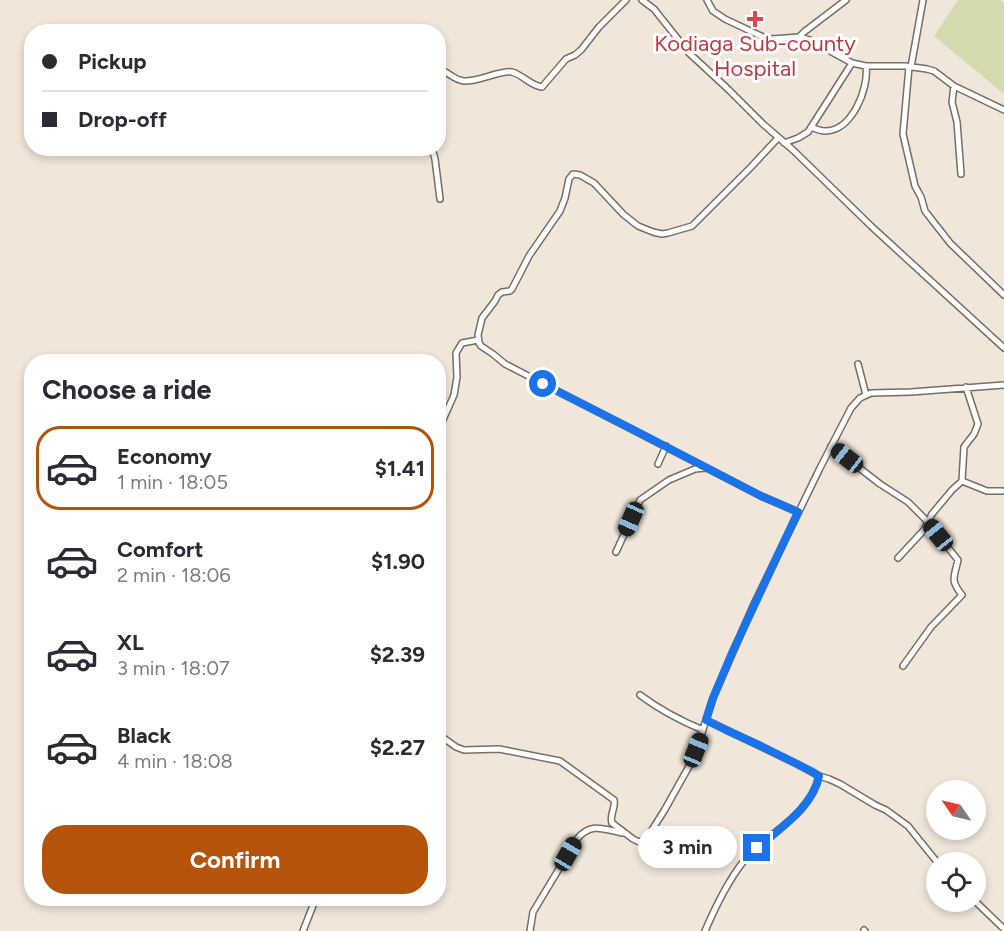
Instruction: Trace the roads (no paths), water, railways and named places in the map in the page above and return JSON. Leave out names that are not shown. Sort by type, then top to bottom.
[{"type":"street","points":[[446,73],[455,79],[470,81],[508,72],[519,75],[537,87],[542,87],[566,59],[581,50],[599,27],[626,0]]},
{"type":"street","points":[[642,0],[654,9],[689,53],[871,226],[1004,348]]},
{"type":"street","points":[[707,0],[713,11],[759,35],[772,39],[799,37],[810,40],[852,63],[866,66],[910,67],[934,71],[954,86],[1004,110]]},
{"type":"street","points":[[799,37],[846,0]]},
{"type":"street","points":[[923,0],[910,67],[903,121],[903,134],[915,186],[925,211],[950,243],[1004,295]]},
{"type":"street","points":[[784,143],[804,135],[811,127],[852,63]]},
{"type":"street","points":[[811,127],[828,131],[848,120],[865,92],[866,66]]},
{"type":"street","points":[[954,86],[951,102],[957,122],[961,174]]},
{"type":"street","points":[[778,138],[692,226],[668,233],[653,232],[638,226],[622,214],[594,183],[580,175],[573,174],[569,178],[560,211],[529,256],[512,289],[498,295],[482,318],[478,340],[481,346],[506,364],[761,496],[798,512]]},
{"type":"street","points":[[434,156],[440,199]]},
{"type":"street","points":[[446,413],[454,395],[457,377],[456,353],[462,343],[478,340]]},
{"type":"street","points":[[858,364],[866,395]]},
{"type":"street","points":[[446,740],[464,750],[499,749],[560,761],[614,800],[611,820],[624,833],[639,842],[643,841],[664,811],[692,761],[713,698],[732,653],[798,512],[851,408],[860,398],[878,392],[911,392],[1004,385]]},
{"type":"street","points":[[898,558],[924,530],[932,514],[962,481],[964,447],[978,424],[966,387]]},
{"type":"street","points":[[658,464],[666,446]]},
{"type":"street","points":[[831,446],[880,484],[908,502],[958,560],[953,580],[962,595],[932,627],[903,666]]},
{"type":"street","points":[[616,552],[640,500],[669,480],[696,469],[708,468]]},
{"type":"street","points":[[962,481],[987,491],[1003,492]]},
{"type":"street","points":[[993,489],[1003,492]]},
{"type":"street","points":[[640,695],[664,711],[703,730]]},
{"type":"street","points":[[706,720],[819,776],[840,784],[897,817],[908,826],[929,852]]},
{"type":"street","points":[[705,931],[744,860],[792,818],[808,800],[819,776]]},
{"type":"street","points":[[530,931],[533,912],[577,838],[589,828],[624,833]]},
{"type":"street","points":[[303,931],[313,906]]},
{"type":"street","points":[[986,912],[1004,929]]},
{"type":"place","name":"Kodiaga Sub-county Hospital","points":[[755,19]]}]
